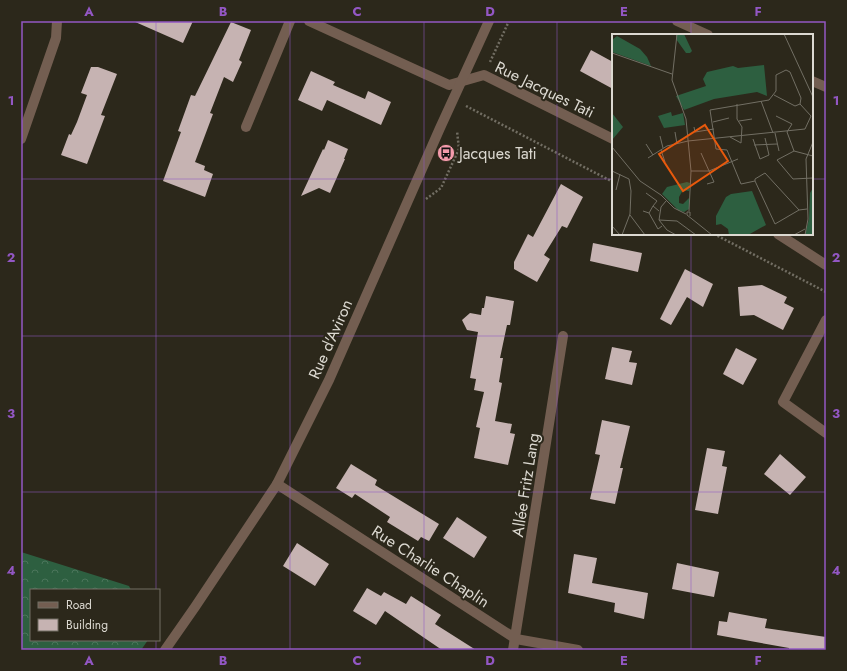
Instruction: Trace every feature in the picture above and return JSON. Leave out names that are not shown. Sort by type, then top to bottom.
[{"type":"street","points":[[21,139],[56,38],[57,21]]},
{"type":"street","points":[[246,127],[290,21]]},
{"type":"street","name":"Rue Jacques Tati","points":[[309,21],[324,24],[449,85],[484,75],[612,139]]},
{"type":"street","name":"Rue d'Aviron","points":[[165,650],[277,484],[329,380],[453,99],[462,82],[478,42],[489,21]]},
{"type":"street","points":[[677,21],[706,34]]},
{"type":"street","points":[[813,81],[826,87]]},
{"type":"street","points":[[780,235],[826,265]]},
{"type":"street","points":[[826,320],[783,402],[826,433]]},
{"type":"street","name":"Allée Fritz Lang","points":[[513,650],[516,639],[563,336]]},
{"type":"street","name":"Rue Charlie Chaplin","points":[[277,484],[516,639],[578,650]]},
{"type":"path","points":[[453,99],[612,181]]},
{"type":"path","points":[[716,235],[826,292]]},
{"type":"green space","points":[[21,552],[129,586],[130,589],[30,589],[30,641],[147,641],[141,650],[21,650]]},
{"type":"building","points":[[133,21],[193,21],[183,43]]},
{"type":"building","points":[[231,22],[251,30],[239,60],[242,62],[233,82],[224,77],[210,113],[213,114],[195,162],[205,166],[204,170],[213,174],[205,197],[163,181],[181,132],[178,131],[191,95],[195,96]]},
{"type":"building","points":[[591,50],[612,61],[612,88],[580,71]]},
{"type":"building","points":[[91,67],[98,67],[117,74],[101,115],[105,116],[87,164],[61,155],[69,134],[71,135],[77,122],[87,95],[81,93]]},
{"type":"building","points":[[311,71],[335,82],[333,85],[365,99],[368,91],[391,102],[381,125],[327,100],[322,111],[298,100]]},
{"type":"building","points":[[328,140],[348,149],[330,193],[319,188],[301,196],[323,149],[324,150]]},
{"type":"building","points":[[561,184],[583,197],[567,228],[562,226],[544,255],[550,259],[537,282],[514,269],[514,262],[528,234],[533,237]]},
{"type":"building","points":[[593,243],[642,253],[638,272],[590,261]]},
{"type":"building","points":[[685,269],[713,284],[703,307],[687,297],[671,325],[660,319]]},
{"type":"building","points":[[762,285],[787,297],[784,303],[794,308],[783,330],[754,315],[740,316],[738,287]]},
{"type":"building","points":[[486,296],[514,301],[510,325],[507,325],[500,358],[503,358],[499,382],[502,383],[495,421],[512,424],[510,433],[515,434],[508,465],[474,458],[480,428],[476,427],[484,392],[474,390],[476,379],[470,378],[478,332],[467,330],[462,320],[470,313],[481,315]]},
{"type":"building","points":[[612,347],[632,351],[629,362],[637,363],[632,385],[605,379]]},
{"type":"building","points":[[736,348],[757,359],[743,385],[723,374]]},
{"type":"building","points":[[602,420],[630,426],[620,468],[623,468],[615,504],[590,499],[600,455],[595,454]]},
{"type":"building","points":[[707,448],[725,451],[722,466],[727,467],[718,514],[695,510]]},
{"type":"building","points":[[780,454],[806,477],[790,495],[764,474]]},
{"type":"building","points":[[351,464],[377,480],[375,485],[439,524],[429,541],[421,537],[418,541],[387,522],[390,517],[355,494],[352,498],[336,488]]},
{"type":"building","points":[[457,517],[487,537],[474,558],[443,538]]},
{"type":"building","points":[[297,543],[329,564],[315,586],[283,566]]},
{"type":"building","points":[[574,554],[597,558],[592,583],[648,593],[644,619],[614,612],[615,603],[568,593]]},
{"type":"building","points":[[677,563],[719,572],[714,597],[672,589]]},
{"type":"building","points":[[367,588],[381,596],[384,592],[406,604],[411,596],[441,615],[435,624],[476,650],[442,650],[385,611],[376,625],[353,611]]},
{"type":"building","points":[[729,612],[767,619],[765,628],[826,637],[826,650],[789,650],[789,648],[717,635],[719,621],[727,622]]},
{"type":"place","name":"Jacques Tati","points":[[446,153]]}]
